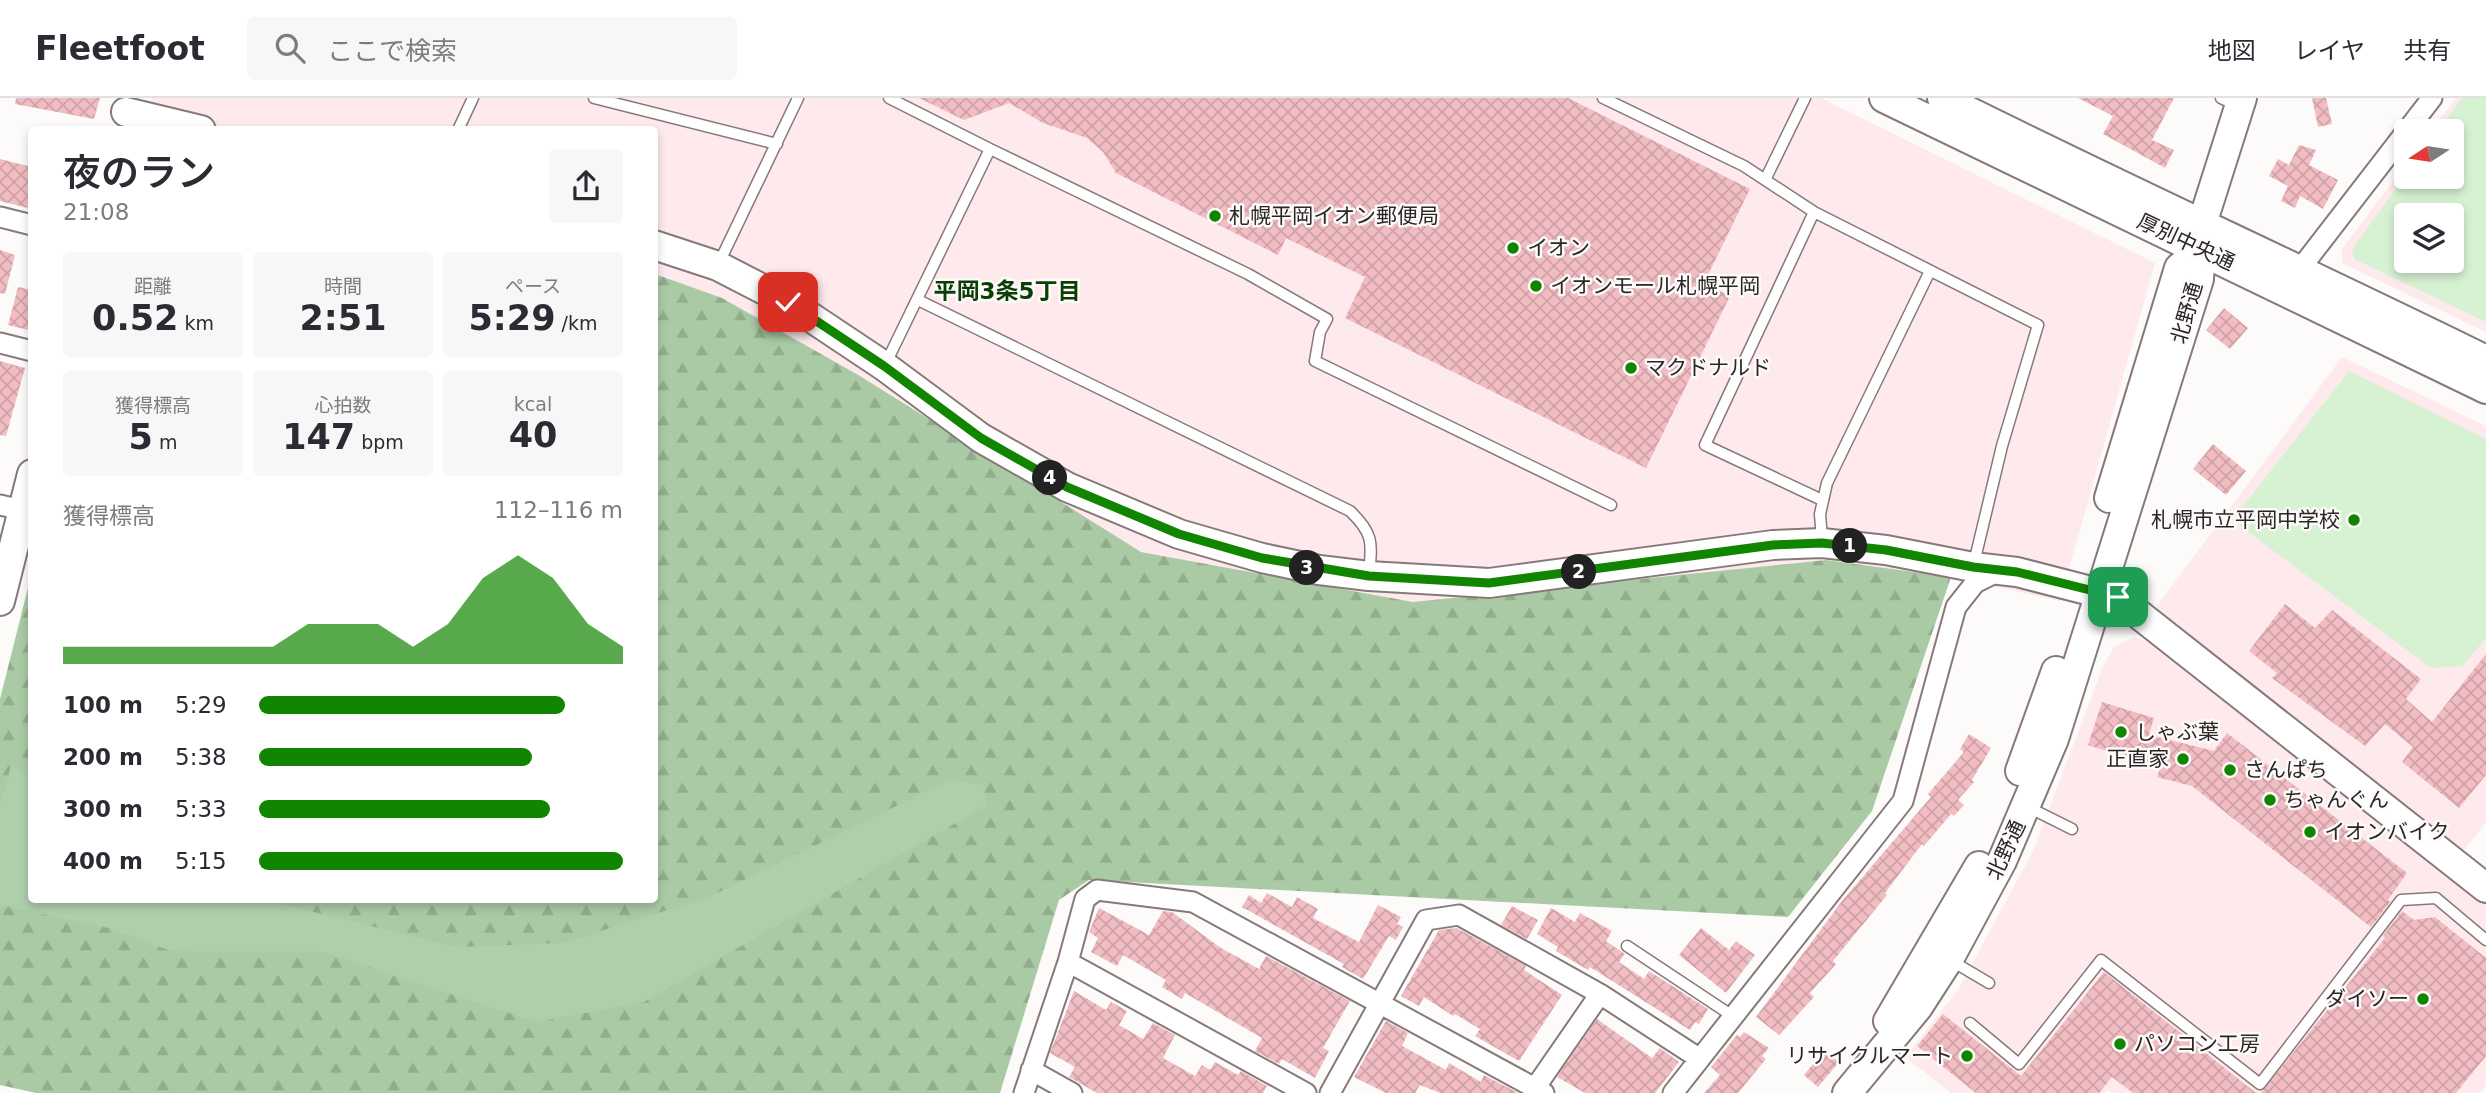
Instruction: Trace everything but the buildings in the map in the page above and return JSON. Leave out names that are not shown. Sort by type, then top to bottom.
[{"type":"street","name":"厚別中央通","points":[[1884,98],[2201,237],[2300,269],[2486,360]]},
{"type":"street","name":"厚別中央通","points":[[1942,98],[2143,198],[2247,271],[2486,389]]},
{"type":"street","points":[[2300,269],[2432,98]]},
{"type":"street","name":"北野通","points":[[1847,1093],[1984,857],[2034,737],[2091,590],[2199,279],[2201,237],[2234,101]]},
{"type":"street","points":[[126,113],[183,126]]},
{"type":"street","points":[[0,217],[28,224]]},
{"type":"street","points":[[658,246],[718,266],[788,302],[884,366],[981,438],[1067,487],[1179,534],[1262,558],[1369,576],[1489,583],[1773,545],[1822,543],[1886,550],[1986,569],[2042,576],[2118,597],[2486,888]]},
{"type":"street","points":[[0,343],[28,350]]},
{"type":"street","points":[[0,601],[11,507],[28,480]]},
{"type":"street","points":[[1673,1093],[1903,801],[1956,607],[1986,569]]},
{"type":"street","name":"北野通","points":[[1847,1093],[1918,1007],[1950,959],[2002,861],[2054,740],[2091,590]]},
{"type":"street","points":[[1024,1093],[1069,962],[1085,899],[1097,890],[1193,902],[1539,1090],[1600,994]]},
{"type":"street","points":[[1330,1093],[1426,920],[1459,915],[1600,994],[1700,1059]]},
{"type":"street","points":[[1069,962],[1306,1093]]},
{"type":"street","points":[[1031,1070],[1072,1093]]},
{"type":"lane","points":[[460,126],[473,98]]},
{"type":"lane","points":[[718,266],[799,98]]},
{"type":"lane","points":[[889,98],[1248,274],[1327,319],[1321,332],[1315,361],[1611,505]]},
{"type":"lane","points":[[1603,98],[1766,178],[1814,212],[2038,326],[2002,446],[1986,569]]},
{"type":"lane","points":[[1766,178],[1805,98]]},
{"type":"lane","points":[[601,99],[777,144]]},
{"type":"lane","points":[[884,366],[990,149]]},
{"type":"lane","points":[[1814,212],[1705,445],[1822,500]]},
{"type":"lane","points":[[1822,543],[1822,500],[1827,483],[1930,271]]},
{"type":"lane","points":[[918,300],[1350,511],[1367,528],[1371,546],[1369,576]]},
{"type":"lane","points":[[2026,806],[2072,829]]},
{"type":"lane","points":[[1970,1023],[2019,1064],[2101,960],[2260,1084],[2401,901],[2436,898],[2486,940]]},
{"type":"lane","points":[[1627,946],[1734,1017]]},
{"type":"lane","points":[[1950,959],[1989,983]]},
{"type":"shaded area","points":[[152,98],[1821,98],[2155,263],[2060,601],[1951,577],[1826,560],[1415,602],[1140,552],[860,376],[722,298],[658,275],[658,126],[146,126]]},
{"type":"shaded area","points":[[2456,98],[2486,98],[2486,332],[2342,263],[2342,249],[2394,180],[2394,189],[2464,189],[2464,119],[2440,119]]},
{"type":"shaded area","points":[[2462,98],[2486,98],[2486,322],[2354,259],[2352,249],[2396,189],[2464,189],[2464,119],[2447,119]]},
{"type":"shaded area","name":"札幌市立平岡中学校","points":[[2342,357],[2486,426],[2486,822],[2462,853],[2152,613]]},
{"type":"shaded area","points":[[2349,371],[2486,439],[2486,638],[2463,666],[2431,668],[2232,520]]},
{"type":"shaded area","points":[[2134,637],[2152,643],[2486,905],[2486,1085],[2480,1093],[2112,1093],[2108,1090],[2106,1093],[1951,1093],[1905,1057],[1958,990],[2033,851],[2104,664],[2115,646]]},
{"type":"shaded area","points":[[11,766],[28,775],[28,903],[277,903],[456,947],[563,943],[709,897],[950,780],[984,785],[987,805],[644,1002],[536,1022],[323,952],[171,951],[108,928],[0,905],[0,806]]},
{"type":"green space","points":[[658,275],[722,298],[860,376],[1141,552],[1413,602],[1826,560],[1951,577],[1872,811],[1788,917],[1089,880],[1059,900],[1000,1093],[36,1093],[0,1085],[0,699],[28,588],[28,903],[658,903]]},
{"type":"place","name":"札幌平岡イオン郵便局","points":[[1215,216]]},
{"type":"place","name":"イオン","points":[[1513,248]]},
{"type":"place","name":"イオンモール札幌平岡","points":[[1536,286]]},
{"type":"place","name":"マクドナルド","points":[[1631,368]]},
{"type":"place","name":"札幌市立平岡中学校","points":[[2354,520]]},
{"type":"place","name":"しゃぶ葉","points":[[2121,732]]},
{"type":"place","name":"正直家","points":[[2183,759]]},
{"type":"place","name":"さんぱち","points":[[2230,770]]},
{"type":"place","name":"ちゃんぐん","points":[[2270,800]]},
{"type":"place","name":"イオンバイク","points":[[2310,832]]},
{"type":"place","name":"ダイソー","points":[[2423,999]]},
{"type":"place","name":"パソコン工房","points":[[2120,1044]]},
{"type":"place","name":"リサイクルマート","points":[[1967,1056]]},
{"type":"district","name":"平岡3条5丁目","points":[[1007,291]]},
{"type":"route","points":[[788,302],[884,366],[981,438],[1067,487],[1179,534],[1262,558],[1319,570],[1395,579],[1489,583],[1773,545],[1822,543],[1886,550],[1999,571],[2008,570],[2118,597]]}]
